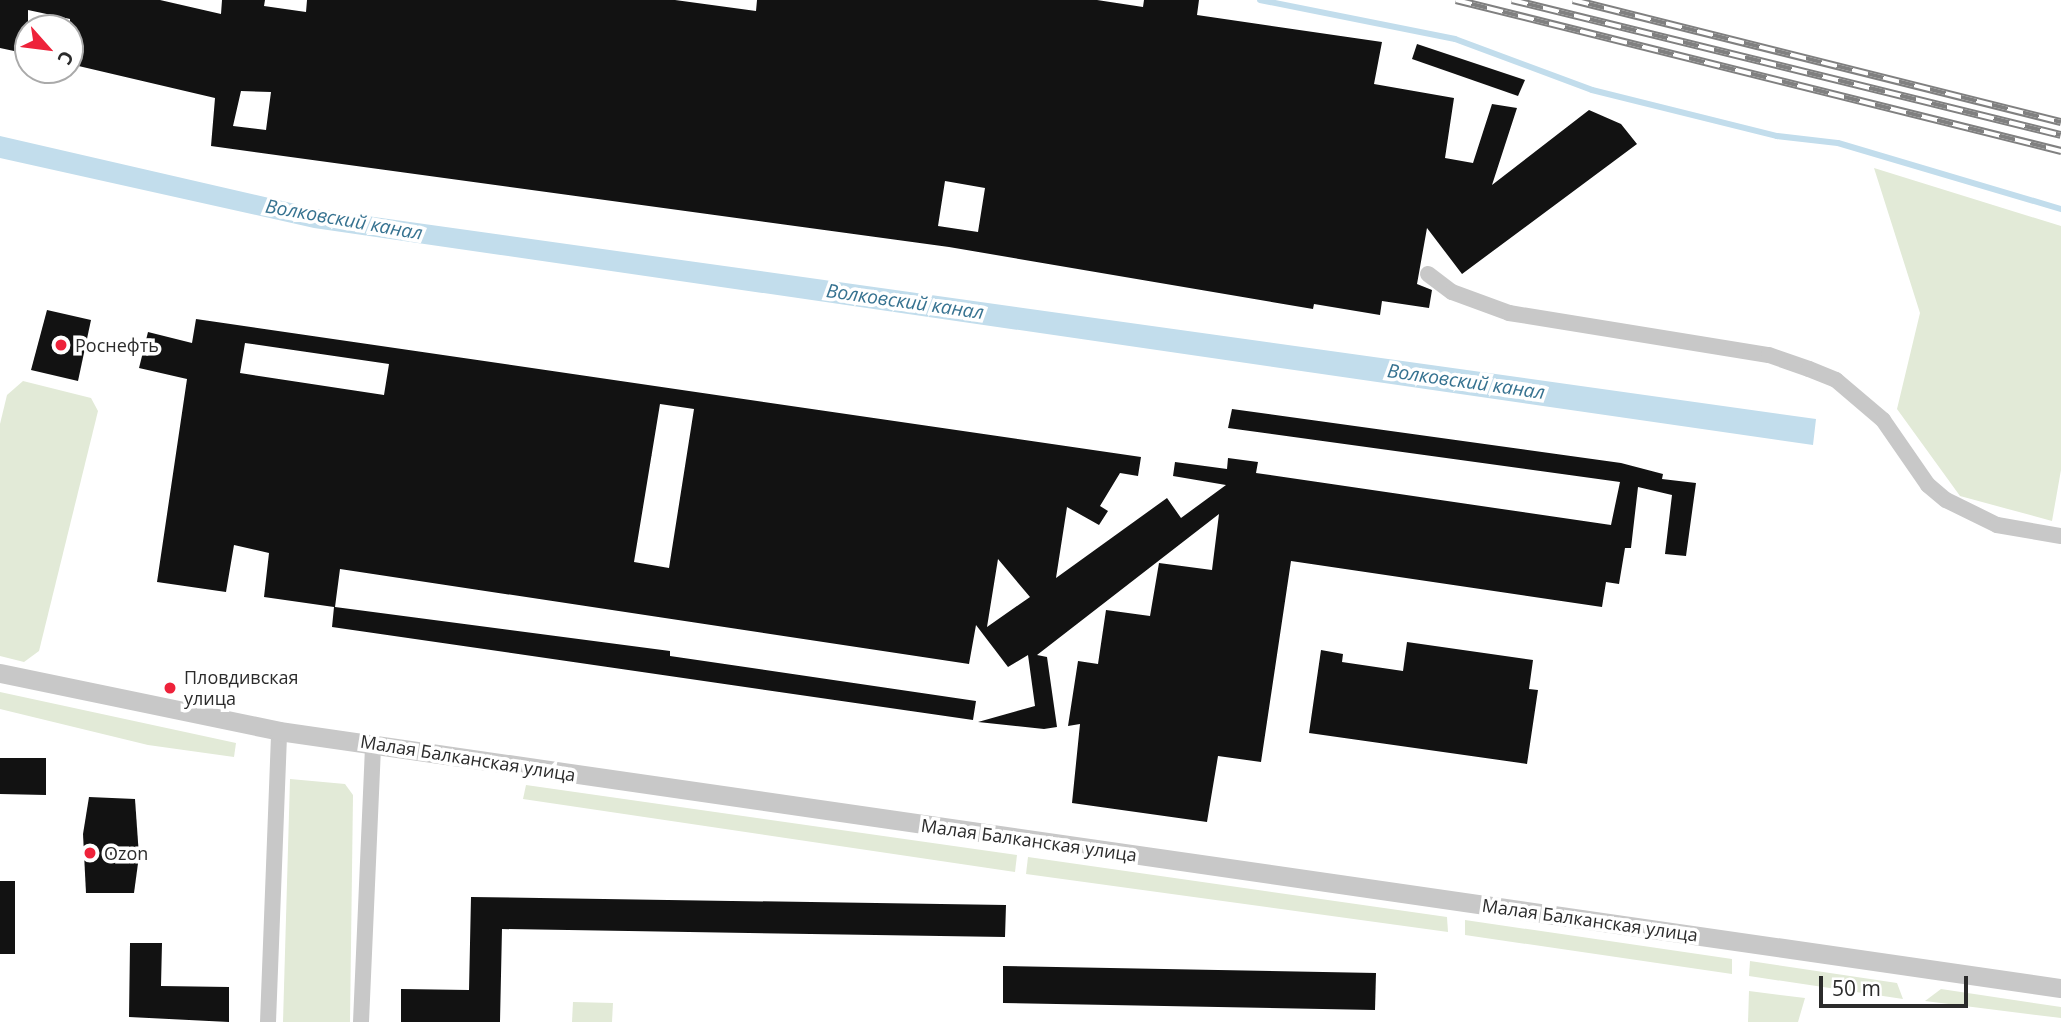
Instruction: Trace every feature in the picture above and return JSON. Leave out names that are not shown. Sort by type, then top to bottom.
[{"type":"street","points":[[1428,274],[1452,292],[1509,313],[1769,355],[1836,380],[1883,420],[1928,485],[1946,500],[1997,524],[2061,536]]},
{"type":"street","name":"Малая Балканская улица","points":[[0,673],[108,700],[279,731],[2061,988]]},
{"type":"street","points":[[268,1022],[279,731]]},
{"type":"street","points":[[361,1022],[373,744]]},
{"type":"green space","points":[[1874,168],[2061,226],[2061,470],[2052,521],[1960,496],[1897,409],[1920,313]]},
{"type":"green space","points":[[23,381],[91,398],[98,411],[39,651],[24,662],[0,656],[0,424],[7,395]]},
{"type":"green space","points":[[0,692],[236,743],[234,757],[148,745],[0,709]]},
{"type":"green space","points":[[290,779],[345,784],[353,795],[350,1022],[283,1022]]},
{"type":"green space","points":[[526,785],[1017,855],[1015,872],[523,799]]},
{"type":"green space","points":[[1028,857],[1447,917],[1448,932],[1026,874]]},
{"type":"green space","points":[[1465,920],[1732,959],[1732,974],[1465,935]]},
{"type":"green space","points":[[1750,961],[1897,983],[1903,999],[1749,976]]},
{"type":"green space","points":[[1941,989],[2061,1007],[2061,1018],[1925,1001]]},
{"type":"green space","points":[[1749,991],[1805,998],[1798,1022],[1748,1022]]},
{"type":"green space","points":[[573,1002],[613,1003],[612,1022],[572,1022]]},
{"type":"water","name":"Волковский канал","points":[[0,136],[317,209],[1816,419],[1813,445],[314,228],[0,158]]},
{"type":"building","points":[[0,0],[160,0],[221,14],[222,0],[265,0],[264,6],[306,12],[307,0],[675,0],[756,11],[757,0],[1097,0],[1143,7],[1144,0],[1199,0],[1197,15],[1382,42],[1374,84],[1454,98],[1445,158],[1473,163],[1492,104],[1517,108],[1492,185],[1589,110],[1621,124],[1637,144],[1462,274],[1427,228],[1417,284],[1432,290],[1429,308],[1382,301],[1380,315],[1314,304],[1313,309],[949,247],[211,146],[215,98],[84,67],[84,14],[47,14],[28,10],[28,14],[14,14],[14,51],[0,48]],"holes":[[[241,91],[271,92],[266,130],[233,126]],[[945,181],[985,188],[978,232],[938,226]]]},
{"type":"building","points":[[1417,44],[1525,80],[1518,96],[1412,59]]},
{"type":"building","name":"Роснефть","points":[[47,310],[91,320],[78,381],[31,370]]},
{"type":"building","points":[[196,319],[1141,457],[1138,476],[1120,473],[1100,506],[1108,511],[1099,525],[1067,507],[1056,578],[1167,498],[1181,518],[1226,485],[1173,476],[1175,462],[1227,469],[1228,458],[1258,462],[1256,473],[1611,525],[1620,482],[1228,428],[1232,409],[1621,463],[1663,474],[1662,479],[1696,483],[1686,556],[1665,554],[1672,495],[1638,487],[1631,548],[1625,548],[1619,584],[1606,582],[1602,607],[1291,561],[1261,762],[1218,756],[1207,822],[1072,803],[1080,724],[1068,726],[1078,661],[1098,664],[1106,610],[1150,616],[1159,563],[1212,570],[1219,514],[1037,655],[1047,657],[1057,727],[1044,729],[978,722],[1035,706],[1028,655],[1008,667],[976,625],[969,664],[340,569],[335,607],[670,651],[670,656],[976,701],[973,720],[332,627],[334,607],[264,597],[269,553],[234,545],[226,592],[157,582],[187,379],[139,368],[148,332],[192,343]],"holes":[[[245,343],[389,364],[384,395],[240,373]],[[660,404],[694,409],[669,568],[634,562]],[[998,559],[1030,597],[987,627]]]},
{"type":"building","points":[[1407,642],[1533,660],[1529,689],[1538,690],[1527,764],[1309,733],[1321,650],[1343,654],[1342,662],[1403,671]]},
{"type":"building","points":[[0,758],[46,758],[46,795],[0,794]]},
{"type":"building","points":[[89,797],[135,799],[139,856],[134,893],[86,893],[83,834]]},
{"type":"building","points":[[0,881],[15,881],[15,954],[0,954]]},
{"type":"building","points":[[471,897],[1006,905],[1005,937],[502,929],[500,1022],[401,1022],[401,989],[469,990]]},
{"type":"building","points":[[130,943],[162,943],[161,986],[229,987],[229,1022],[129,1017]]},
{"type":"building","points":[[1003,966],[1376,973],[1375,1010],[1003,1003]]},
{"type":"waterway","points":[[1260,0],[1455,39],[1592,90],[1777,136],[1838,143],[2061,209]]},
{"type":"railway","points":[[1456,0],[2061,151]]},
{"type":"railway","points":[[1512,0],[2061,135]]},
{"type":"railway","points":[[1573,0],[2061,122]]},
{"type":"place","name":"Роснефть","points":[[61,345]]},
{"type":"place","name":"Пловдивская улица","points":[[170,688]]},
{"type":"place","name":"Ozon","points":[[90,853]]}]
